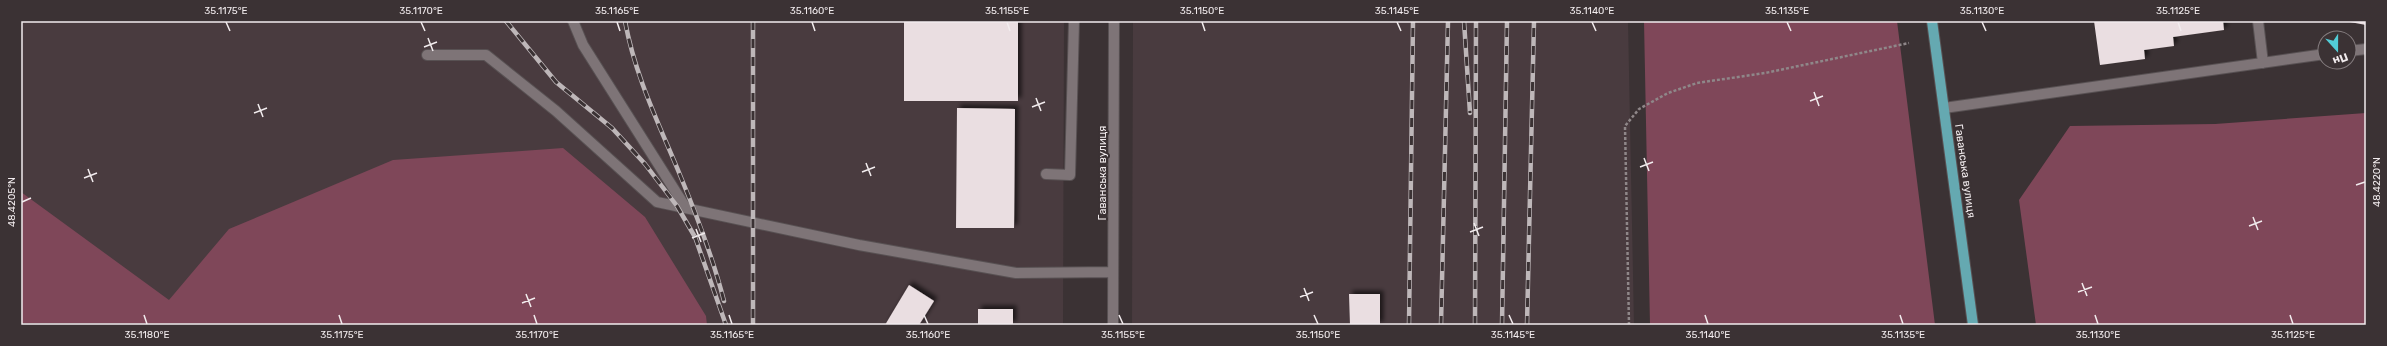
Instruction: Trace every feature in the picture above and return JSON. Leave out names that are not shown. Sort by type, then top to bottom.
[{"type":"main road","name":"Гаванська вулиця","points":[[1932,21],[1973,325]]},
{"type":"street","points":[[574,21],[583,45],[686,208]]},
{"type":"street","points":[[1046,174],[1070,175],[1074,21]]},
{"type":"street","name":"Гаванська вулиця","points":[[1113,325],[1114,21]]},
{"type":"street","points":[[2258,21],[2263,63]]},
{"type":"street","points":[[427,56],[486,55],[556,111],[657,202],[859,245],[1016,273],[1113,272]]},
{"type":"street","points":[[1944,108],[2317,55]]},
{"type":"path","points":[[1629,325],[1625,126],[1639,109],[1668,93],[1697,83],[1779,70],[1909,43]]},
{"type":"shaded area","points":[[21,21],[1064,21],[1063,325],[21,325]]},
{"type":"shaded area","points":[[1133,21],[1628,21],[1634,325],[1132,325]]},
{"type":"shaded area","points":[[1644,21],[1897,21],[1935,325],[1650,325]]},
{"type":"shaded area","points":[[2366,113],[2366,325],[2036,325],[2019,200],[2070,126],[2215,124]]},
{"type":"shaded area","points":[[563,148],[645,217],[706,316],[707,325],[21,323],[21,192],[169,300],[229,229],[393,160]]},
{"type":"building","points":[[904,21],[1018,21],[1018,101],[904,101]]},
{"type":"building","points":[[2094,21],[2223,21],[2224,30],[2173,37],[2174,46],[2144,50],[2145,59],[2100,65]]},
{"type":"building","points":[[2366,21],[2366,25],[2350,22]]},
{"type":"building","points":[[957,108],[1015,109],[1014,228],[956,228]]},
{"type":"building","points":[[909,285],[934,301],[919,325],[885,325]]},
{"type":"building","points":[[1349,294],[1380,294],[1380,325],[1350,325]]},
{"type":"building","points":[[978,309],[1013,309],[1013,325],[978,325]]},
{"type":"railway","points":[[506,21],[556,82],[612,128],[645,164],[677,206],[695,237],[726,325]]},
{"type":"railway","points":[[625,21],[629,41],[641,80],[710,253],[724,301]]},
{"type":"railway","points":[[753,21],[753,325]]},
{"type":"railway","points":[[1409,325],[1413,21]]},
{"type":"railway","points":[[1441,325],[1448,21]]},
{"type":"railway","points":[[1464,21],[1470,113]]},
{"type":"railway","points":[[1475,325],[1476,21]]},
{"type":"railway","points":[[1502,325],[1507,21]]},
{"type":"railway","points":[[1527,325],[1534,21]]}]
